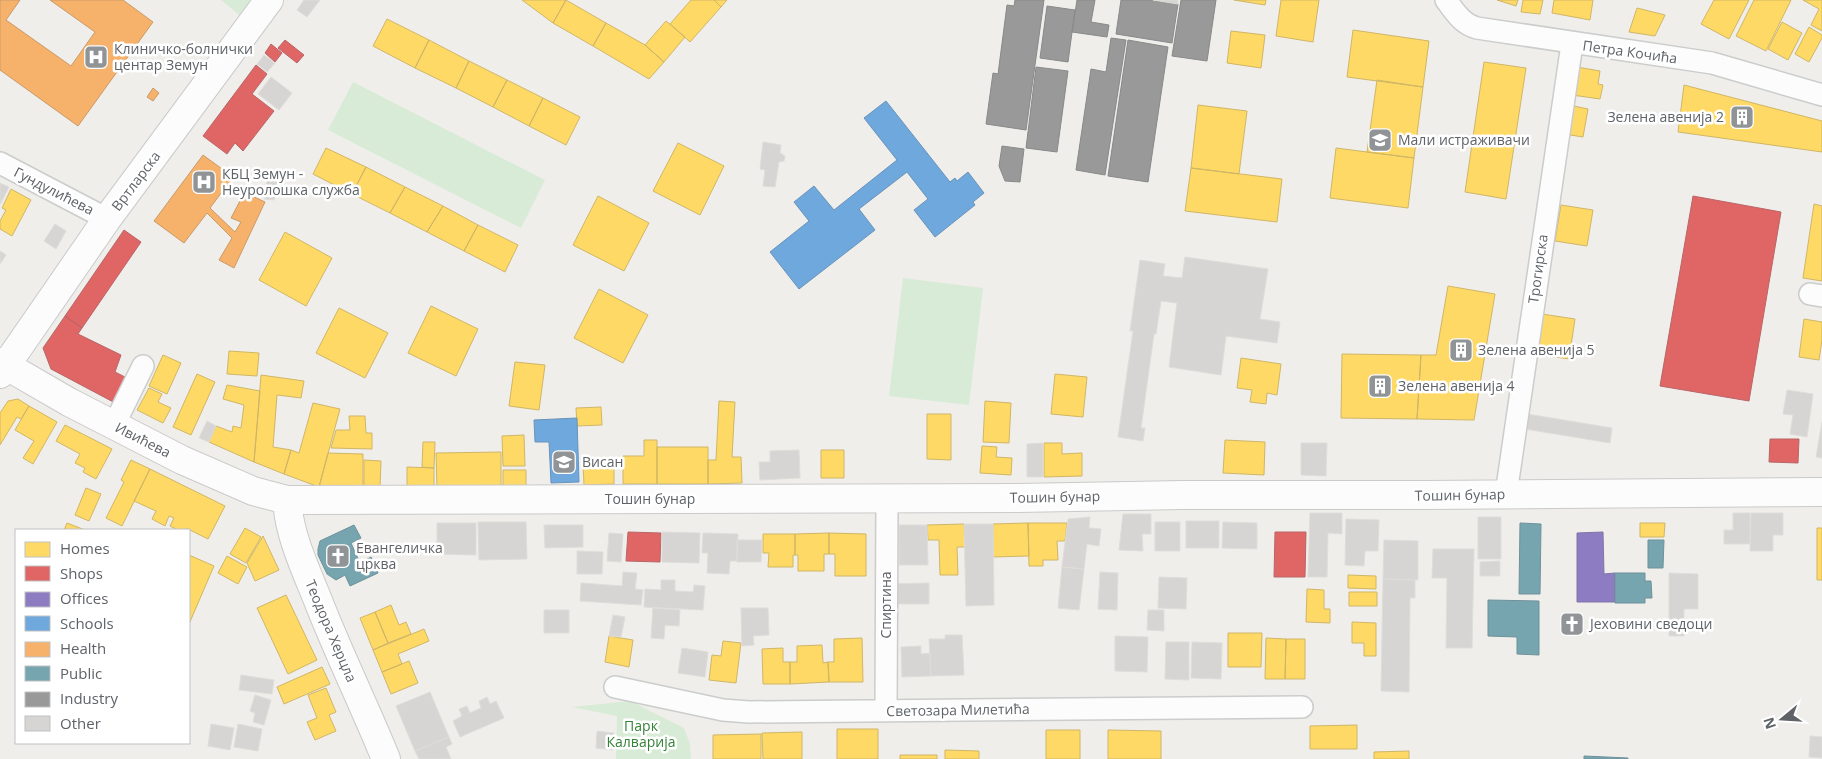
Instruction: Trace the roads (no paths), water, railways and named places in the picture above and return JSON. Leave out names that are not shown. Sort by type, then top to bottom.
[{"type":"main road","name":"Вртларска","points":[[2,367],[107,219],[268,0]]},
{"type":"main road","name":"Ивићева","points":[[2,367],[162,450],[264,495],[287,500]]},
{"type":"main road","name":"Тошин бунар","points":[[287,500],[887,499],[1183,495],[1822,492]]},
{"type":"main road","name":"Теодора Херцла","points":[[287,500],[289,521],[295,544],[338,650],[386,759]]},
{"type":"street","name":"Петра Кочића","points":[[1446,0],[1461,20],[1469,26],[1572,44],[1712,63],[1822,96]]},
{"type":"street","name":"Трогирска","points":[[1506,494],[1572,44]]},
{"type":"street","name":"Гундулићева","points":[[0,163],[107,219]]},
{"type":"street","points":[[114,425],[142,366]]},
{"type":"street","name":"Спиртина","points":[[886,710],[887,499]]},
{"type":"street","name":"Светозара Милетића","points":[[615,687],[723,710],[749,712],[1302,706]]},
{"type":"place","name":"Клиничко-болнички центар Земун","points":[[96,57]]},
{"type":"place","name":"Зелена авенија 2","points":[[1742,117]]},
{"type":"place","name":"Мали истраживачи","points":[[1380,140]]},
{"type":"place","name":"КБЦ Земун - Неуролошка служба","points":[[204,182]]},
{"type":"place","name":"Зелена авенија 5","points":[[1461,350]]},
{"type":"place","name":"Зелена авенија 4","points":[[1380,386]]},
{"type":"place","name":"Висан","points":[[564,462]]},
{"type":"place","name":"Евангеличка црква","points":[[338,556]]},
{"type":"place","name":"Јеховини сведоци","points":[[1572,624]]},
{"type":"park label","name":"Парк Калварија","points":[[641,734]]}]
